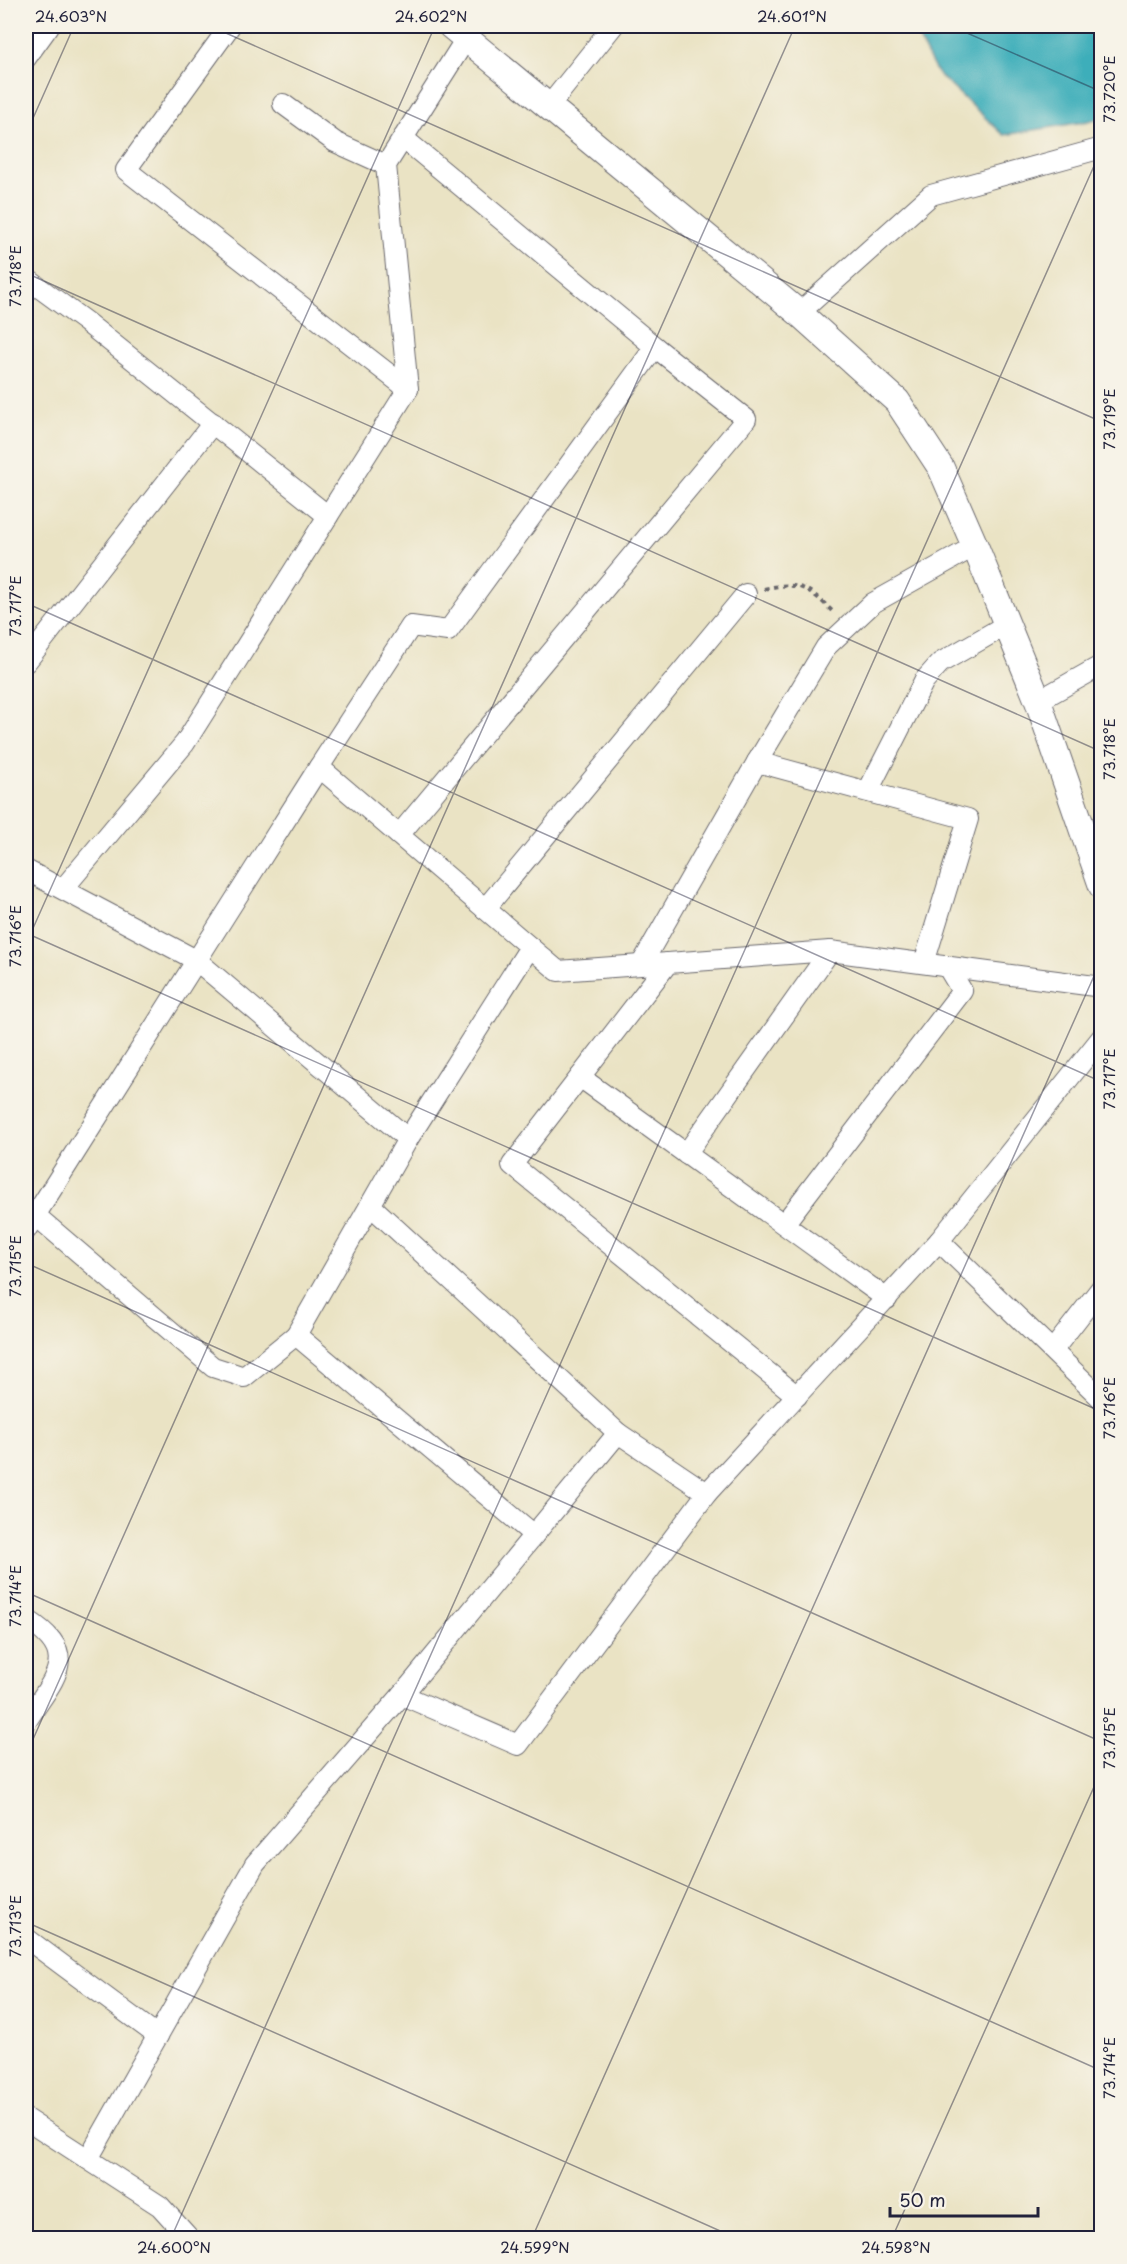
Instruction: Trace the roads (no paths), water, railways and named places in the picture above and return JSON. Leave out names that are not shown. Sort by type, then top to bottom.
[{"type":"street","points":[[26,58],[50,26]]},
{"type":"street","points":[[230,26],[126,170],[408,389]]},
{"type":"street","points":[[549,106],[613,26]]},
{"type":"street","points":[[63,889],[185,743],[408,389],[386,165],[403,138],[459,31],[799,313],[897,401],[940,468],[975,546],[1038,700],[1101,886]]},
{"type":"street","points":[[283,104],[335,142],[386,165]]},
{"type":"street","points":[[399,835],[746,419],[655,347],[403,138]]},
{"type":"street","points":[[799,313],[931,195],[1101,148]]},
{"type":"street","points":[[26,278],[86,322],[328,516]]},
{"type":"street","points":[[530,947],[408,1139],[296,1335],[244,1377],[213,1367],[30,1223],[411,626],[448,631],[655,347]]},
{"type":"street","points":[[26,662],[213,423]]},
{"type":"street","points":[[641,965],[757,762],[826,647],[873,603],[975,546]]},
{"type":"street","points":[[484,909],[746,594]]},
{"type":"street","points":[[868,791],[924,681],[940,663],[1006,625]]},
{"type":"street","points":[[1038,700],[1101,666]]},
{"type":"street","points":[[757,762],[968,819],[924,963]]},
{"type":"street","points":[[319,767],[558,971],[830,951],[1101,987]]},
{"type":"street","points":[[26,870],[196,960],[408,1139]]},
{"type":"street","points":[[686,1154],[830,951]]},
{"type":"street","points":[[668,963],[512,1165],[797,1396]]},
{"type":"street","points":[[784,1224],[962,991],[947,966]]},
{"type":"street","points":[[402,1695],[518,1745],[707,1492],[939,1241],[1101,1037]]},
{"type":"street","points":[[580,1077],[886,1299]]},
{"type":"street","points":[[370,1205],[618,1432],[707,1492]]},
{"type":"street","points":[[939,1241],[1101,1399]]},
{"type":"street","points":[[1053,1350],[1101,1287]]},
{"type":"street","points":[[296,1335],[534,1535]]},
{"type":"street","points":[[88,2159],[255,1864],[402,1695],[618,1432]]},
{"type":"street","points":[[26,1619],[49,1636],[60,1654],[53,1678],[26,1722]]},
{"type":"street","points":[[26,1938],[158,2036]]},
{"type":"street","points":[[26,2119],[160,2205],[189,2238]]},
{"type":"water","points":[[912,26],[1101,26],[1101,119],[1004,135],[937,73]]}]
